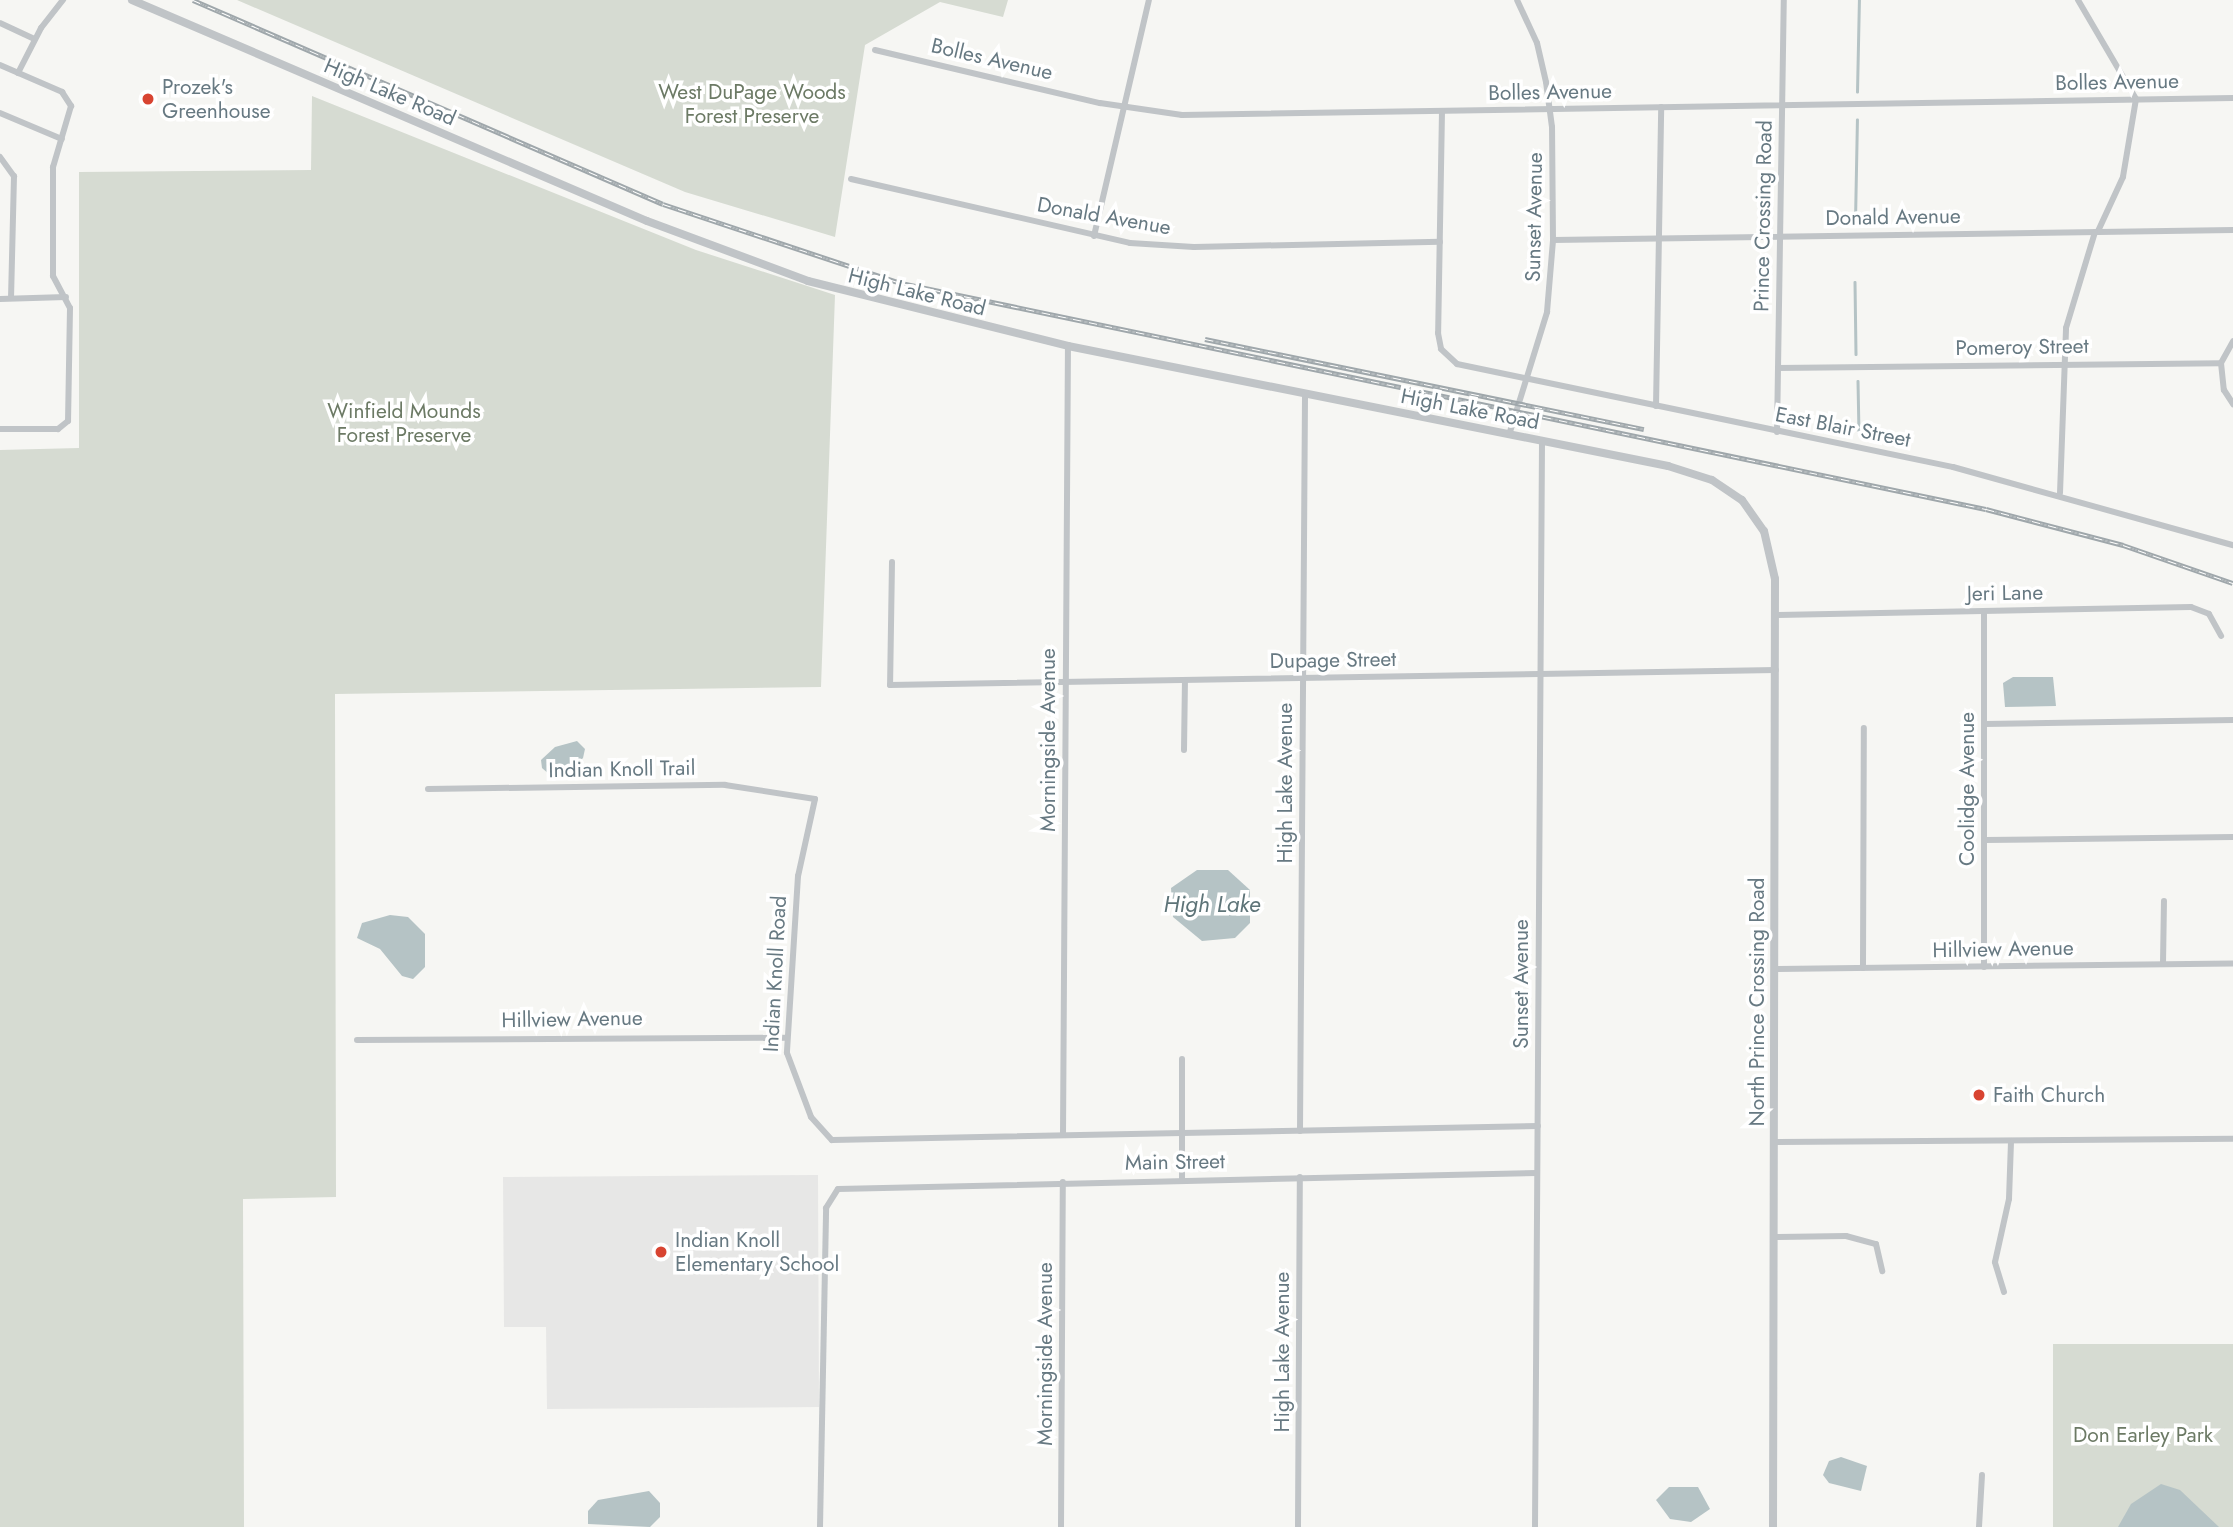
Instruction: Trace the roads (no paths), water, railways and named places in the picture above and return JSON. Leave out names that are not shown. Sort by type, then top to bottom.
[{"type":"street","points":[[18,74],[35,39],[63,0]]},
{"type":"street","name":"High Lake Road","points":[[132,0],[735,256],[869,300],[1068,346],[1689,471],[1731,491]]},
{"type":"street","points":[[1094,236],[1149,0]]},
{"type":"street","name":"Sunset Avenue","points":[[1509,435],[1523,379],[1547,312],[1553,240],[1549,109],[1537,43],[1517,0]]},
{"type":"street","name":"Prince Crossing Road","points":[[1777,432],[1784,0]]},
{"type":"street","points":[[2060,493],[2064,364],[2071,298],[2097,231],[2123,177],[2136,99],[2078,0]]},
{"type":"street","points":[[0,23],[35,39]]},
{"type":"street","name":"Bolles Avenue","points":[[875,50],[1124,108],[1182,115],[2233,98]]},
{"type":"street","points":[[0,65],[69,99],[71,115],[53,167],[54,276],[66,297],[68,421],[58,429],[0,429]]},
{"type":"street","points":[[1656,406],[1661,107]]},
{"type":"street","points":[[1440,242],[1442,111]]},
{"type":"street","points":[[0,113],[62,139]]},
{"type":"street","points":[[0,157],[14,176],[12,298]]},
{"type":"street","name":"Donald Avenue","points":[[851,179],[1094,236],[1194,247],[1440,242]]},
{"type":"street","name":"Donald Avenue","points":[[1553,240],[2233,230]]},
{"type":"street","name":"East Blair Street","points":[[1440,242],[1438,333],[1445,356],[1464,367],[2060,493],[2233,545]]},
{"type":"street","points":[[0,299],[66,297]]},
{"type":"street","points":[[2233,341],[2221,363],[2224,390],[2233,404]]},
{"type":"street","name":"Morningside Avenue","points":[[1063,1135],[1068,346]]},
{"type":"street","name":"Pomeroy Street","points":[[1778,368],[2221,363]]},
{"type":"street","name":"High Lake Avenue","points":[[1300,1131],[1305,394]]},
{"type":"street","name":"Sunset Avenue","points":[[1535,1527],[1542,442]]},
{"type":"street","name":"North Prince Crossing Road","points":[[1731,491],[1751,510],[1769,543],[1776,615],[1773,1527]]},
{"type":"street","name":"Dupage Street","points":[[892,562],[890,685],[1776,670]]},
{"type":"street","name":"Jeri Lane","points":[[1776,615],[2191,607],[2209,614],[2221,636]]},
{"type":"street","name":"Coolidge Avenue","points":[[1984,611],[1984,967]]},
{"type":"street","points":[[1184,750],[1185,680]]},
{"type":"street","points":[[1985,724],[2233,720]]},
{"type":"street","points":[[1863,968],[1864,728]]},
{"type":"street","name":"Indian Knoll Trail","points":[[428,789],[725,785],[815,799]]},
{"type":"street","name":"Indian Knoll Road","points":[[815,799],[798,876],[787,1038],[794,1083],[811,1117],[832,1140]]},
{"type":"street","points":[[1985,840],[2233,837]]},
{"type":"street","points":[[2163,964],[2164,901]]},
{"type":"street","name":"Hillview Avenue","points":[[1774,970],[2233,963]]},
{"type":"street","name":"Hillview Avenue","points":[[357,1040],[787,1038]]},
{"type":"street","points":[[1182,1059],[1182,1180]]},
{"type":"street","name":"Main Street","points":[[832,1140],[1538,1126]]},
{"type":"street","points":[[1774,1142],[2233,1139]]},
{"type":"street","points":[[2004,1292],[1995,1262],[2009,1199],[2011,1142]]},
{"type":"street","name":"Main Street","points":[[820,1527],[826,1208],[832,1194],[853,1185],[1537,1173]]},
{"type":"street","name":"High Lake Avenue","points":[[1298,1527],[1300,1177]]},
{"type":"street","name":"Morningside Avenue","points":[[1061,1527],[1063,1182]]},
{"type":"street","points":[[1774,1237],[1846,1236],[1876,1244],[1882,1271]]},
{"type":"street","points":[[1979,1527],[1982,1475]]},
{"type":"water","points":[[2013,677],[2053,677],[2056,706],[2005,707],[2003,683]]},
{"type":"water","points":[[577,741],[585,749],[583,758],[567,774],[550,775],[542,768],[541,760],[555,747]]},
{"type":"water","name":"High Lake","points":[[1197,870],[1228,870],[1250,890],[1250,923],[1235,938],[1202,941],[1173,917],[1171,888]]},
{"type":"water","points":[[390,915],[408,917],[425,934],[425,967],[413,979],[402,976],[380,949],[357,938],[362,923]]},
{"type":"water","points":[[1841,1457],[1867,1466],[1861,1491],[1829,1483],[1823,1475],[1829,1461]]},
{"type":"water","points":[[2161,1484],[2180,1490],[2219,1527],[2118,1527],[2131,1504]]},
{"type":"water","points":[[1669,1487],[1698,1487],[1710,1509],[1691,1522],[1670,1519],[1656,1500]]},
{"type":"water","points":[[649,1491],[660,1503],[660,1517],[650,1527],[588,1524],[588,1511],[598,1500]]},
{"type":"waterway","points":[[1857,92],[1859,0]]},
{"type":"waterway","points":[[1855,221],[1857,120]]},
{"type":"waterway","points":[[1855,282],[1856,354]]},
{"type":"waterway","points":[[1858,381],[1859,432]]},
{"type":"railway","points":[[193,0],[663,204],[901,283],[1986,509],[2123,545],[2233,583]]},
{"type":"railway","points":[[1205,339],[1644,429]]},
{"type":"place","name":"Prozek's Greenhouse","points":[[148,99]]},
{"type":"place","name":"Faith Church","points":[[1979,1095]]},
{"type":"place","name":"Indian Knoll Elementary School","points":[[661,1252]]},
{"type":"park label","name":"West DuPage Woods Forest Preserve","points":[[752,104]]},
{"type":"park label","name":"Winfield Mounds Forest Preserve","points":[[404,423]]},
{"type":"park label","name":"Don Earley Park","points":[[2143,1435]]}]
